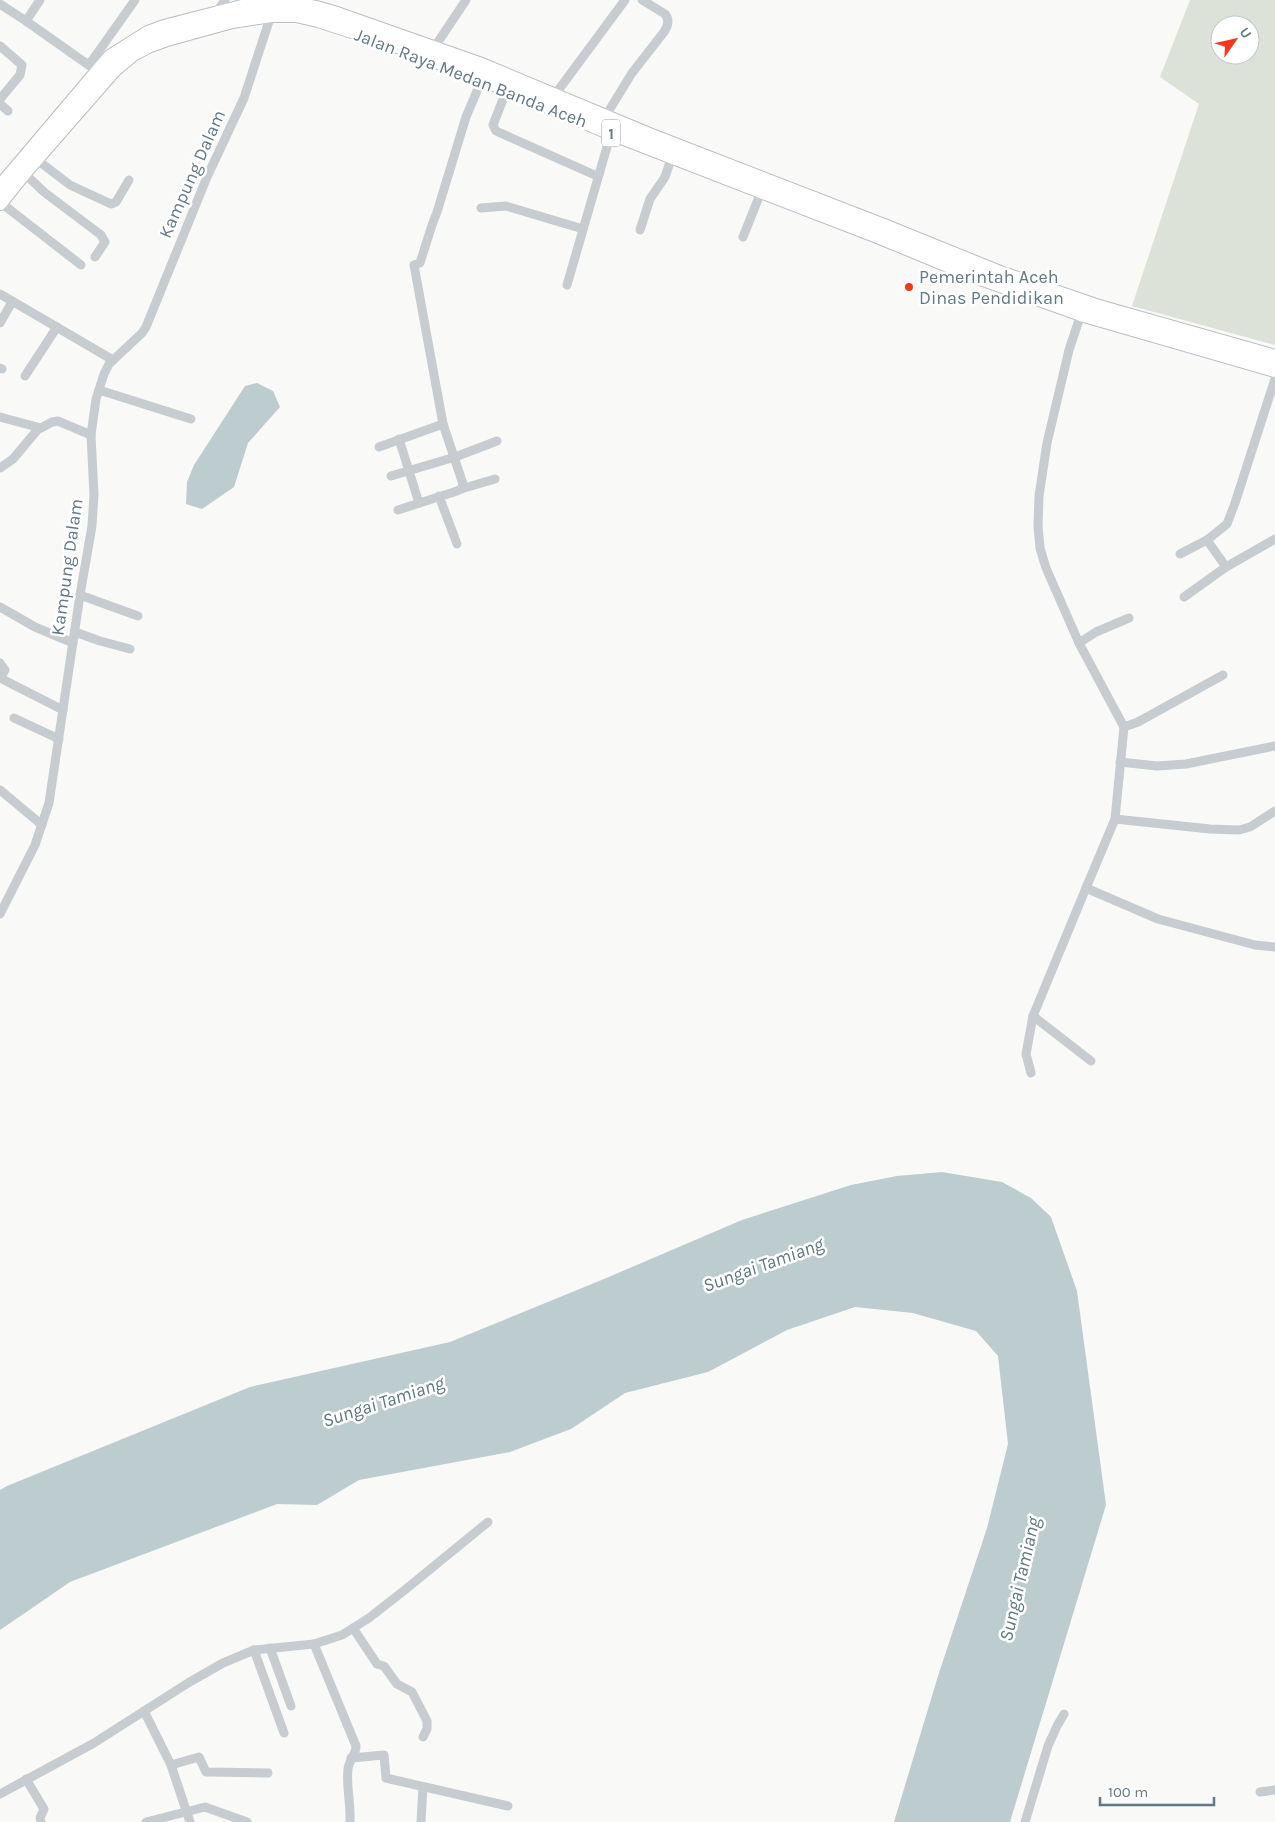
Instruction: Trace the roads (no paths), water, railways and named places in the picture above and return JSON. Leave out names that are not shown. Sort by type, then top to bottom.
[{"type":"highway","name":"Jalan Raya Medan Banda Aceh","points":[[0,187],[93,68],[117,52],[148,34],[216,13],[246,6],[287,3],[316,8],[434,48],[611,133],[672,156],[723,170],[761,192],[882,231],[972,275],[1081,314],[1275,370]]},
{"type":"highway","name":"Jalan Raya Medan Banda Aceh","points":[[0,203],[114,70],[133,54],[167,39],[232,21],[271,15],[296,16],[363,34],[482,78],[515,88],[554,96],[723,170],[882,231],[1062,295],[1275,357]]},
{"type":"street","points":[[26,21],[40,0]]},
{"type":"street","points":[[0,4],[93,68],[135,0]]},
{"type":"street","points":[[216,13],[225,0]]},
{"type":"street","points":[[434,48],[466,0]]},
{"type":"street","points":[[554,96],[625,0]]},
{"type":"street","points":[[605,118],[632,73],[668,25],[665,14],[642,0]]},
{"type":"street","name":"Kampung Dalam","points":[[0,914],[35,845],[49,802],[94,509],[92,435],[99,390],[106,369],[146,327],[207,177],[244,98],[271,15]]},
{"type":"street","points":[[0,46],[22,65],[20,75],[0,99]]},
{"type":"street","points":[[461,489],[463,484],[443,424],[414,265],[420,263],[432,224],[438,212],[466,117],[482,78]]},
{"type":"street","points":[[515,88],[493,125],[496,131],[597,176]]},
{"type":"street","points":[[0,104],[8,111]]},
{"type":"street","points":[[567,285],[611,133]]},
{"type":"street","points":[[640,230],[650,199],[665,177],[672,156]]},
{"type":"street","points":[[36,159],[70,185],[111,204],[116,202],[129,180]]},
{"type":"street","points":[[24,173],[44,192],[101,235],[105,242],[95,257]]},
{"type":"street","points":[[743,237],[761,192]]},
{"type":"street","points":[[0,203],[81,265]]},
{"type":"street","points":[[481,208],[506,206],[582,229]]},
{"type":"street","points":[[0,294],[113,360]]},
{"type":"street","points":[[0,322],[12,302]]},
{"type":"street","points":[[1031,1073],[1026,1054],[1033,1016],[1115,819],[1124,726],[1079,643],[1046,568],[1040,548],[1038,526],[1039,496],[1047,443],[1068,350],[1081,314]]},
{"type":"street","points":[[25,376],[57,327]]},
{"type":"street","points":[[1180,554],[1207,540],[1224,528],[1275,379]]},
{"type":"street","points":[[99,390],[191,419]]},
{"type":"street","points":[[0,417],[39,428]]},
{"type":"street","points":[[0,468],[13,459],[39,428],[52,422],[58,421],[92,435]]},
{"type":"street","points":[[379,446],[443,424]]},
{"type":"street","points":[[399,440],[419,503]]},
{"type":"street","points":[[391,476],[455,457],[497,441]]},
{"type":"street","points":[[398,510],[495,480]]},
{"type":"street","points":[[439,496],[457,544]]},
{"type":"street","points":[[1207,540],[1226,567]]},
{"type":"street","points":[[1184,597],[1226,567],[1275,540]]},
{"type":"street","points":[[80,595],[138,616]]},
{"type":"street","points":[[0,607],[35,627],[73,643]]},
{"type":"street","points":[[1079,643],[1096,632],[1129,618]]},
{"type":"street","points":[[75,632],[130,649]]},
{"type":"street","points":[[0,663],[5,670],[0,678],[63,710]]},
{"type":"street","points":[[1124,726],[1138,722],[1223,675]]},
{"type":"street","points":[[14,718],[59,739]]},
{"type":"street","points":[[1120,762],[1157,766],[1186,764],[1275,746]]},
{"type":"street","points":[[0,790],[42,825]]},
{"type":"street","points":[[1115,819],[1238,830],[1250,827],[1275,811]]},
{"type":"street","points":[[1086,888],[1158,919],[1255,945],[1275,947]]},
{"type":"street","points":[[1033,1016],[1091,1061]]},
{"type":"street","points":[[0,1794],[94,1743],[211,1669],[254,1650],[314,1644],[333,1640],[354,1628],[406,1589],[488,1522]]},
{"type":"street","points":[[354,1628],[377,1664],[384,1666],[397,1684],[412,1691],[426,1721],[427,1729],[423,1737]]},
{"type":"street","points":[[314,1644],[355,1742],[356,1750],[348,1762],[347,1773],[350,1822]]},
{"type":"street","points":[[270,1648],[292,1706]]},
{"type":"street","points":[[254,1650],[284,1733]]},
{"type":"street","points":[[144,1711],[171,1765],[190,1822]]},
{"type":"street","points":[[1025,1822],[1048,1746],[1056,1726],[1064,1714]]},
{"type":"street","points":[[351,1758],[384,1755],[386,1778],[508,1806]]},
{"type":"street","points":[[171,1765],[199,1757],[206,1772],[268,1773]]},
{"type":"street","points":[[26,1779],[44,1809],[40,1818],[41,1822]]},
{"type":"street","points":[[421,1822],[423,1787]]},
{"type":"street","points":[[1260,1792],[1275,1790]]},
{"type":"street","points":[[146,1822],[208,1807],[247,1822]]},
{"type":"water","points":[[257,383],[273,391],[280,407],[248,443],[234,487],[202,509],[186,504],[187,482],[194,465],[245,386]]},
{"type":"water","name":"Sungai Tamiang","points":[[942,1172],[1002,1182],[1031,1198],[1051,1217],[1077,1291],[1106,1505],[1010,1822],[894,1822],[938,1676],[987,1528],[1008,1444],[998,1356],[976,1331],[913,1313],[855,1307],[787,1330],[708,1372],[625,1393],[571,1429],[510,1452],[359,1480],[317,1505],[277,1504],[70,1582],[0,1630],[0,1490],[7,1486],[250,1387],[450,1342],[742,1220],[851,1185],[897,1176]]},
{"type":"place","name":"Pemerintah Aceh Dinas Pendidikan","points":[[909,287]]}]
